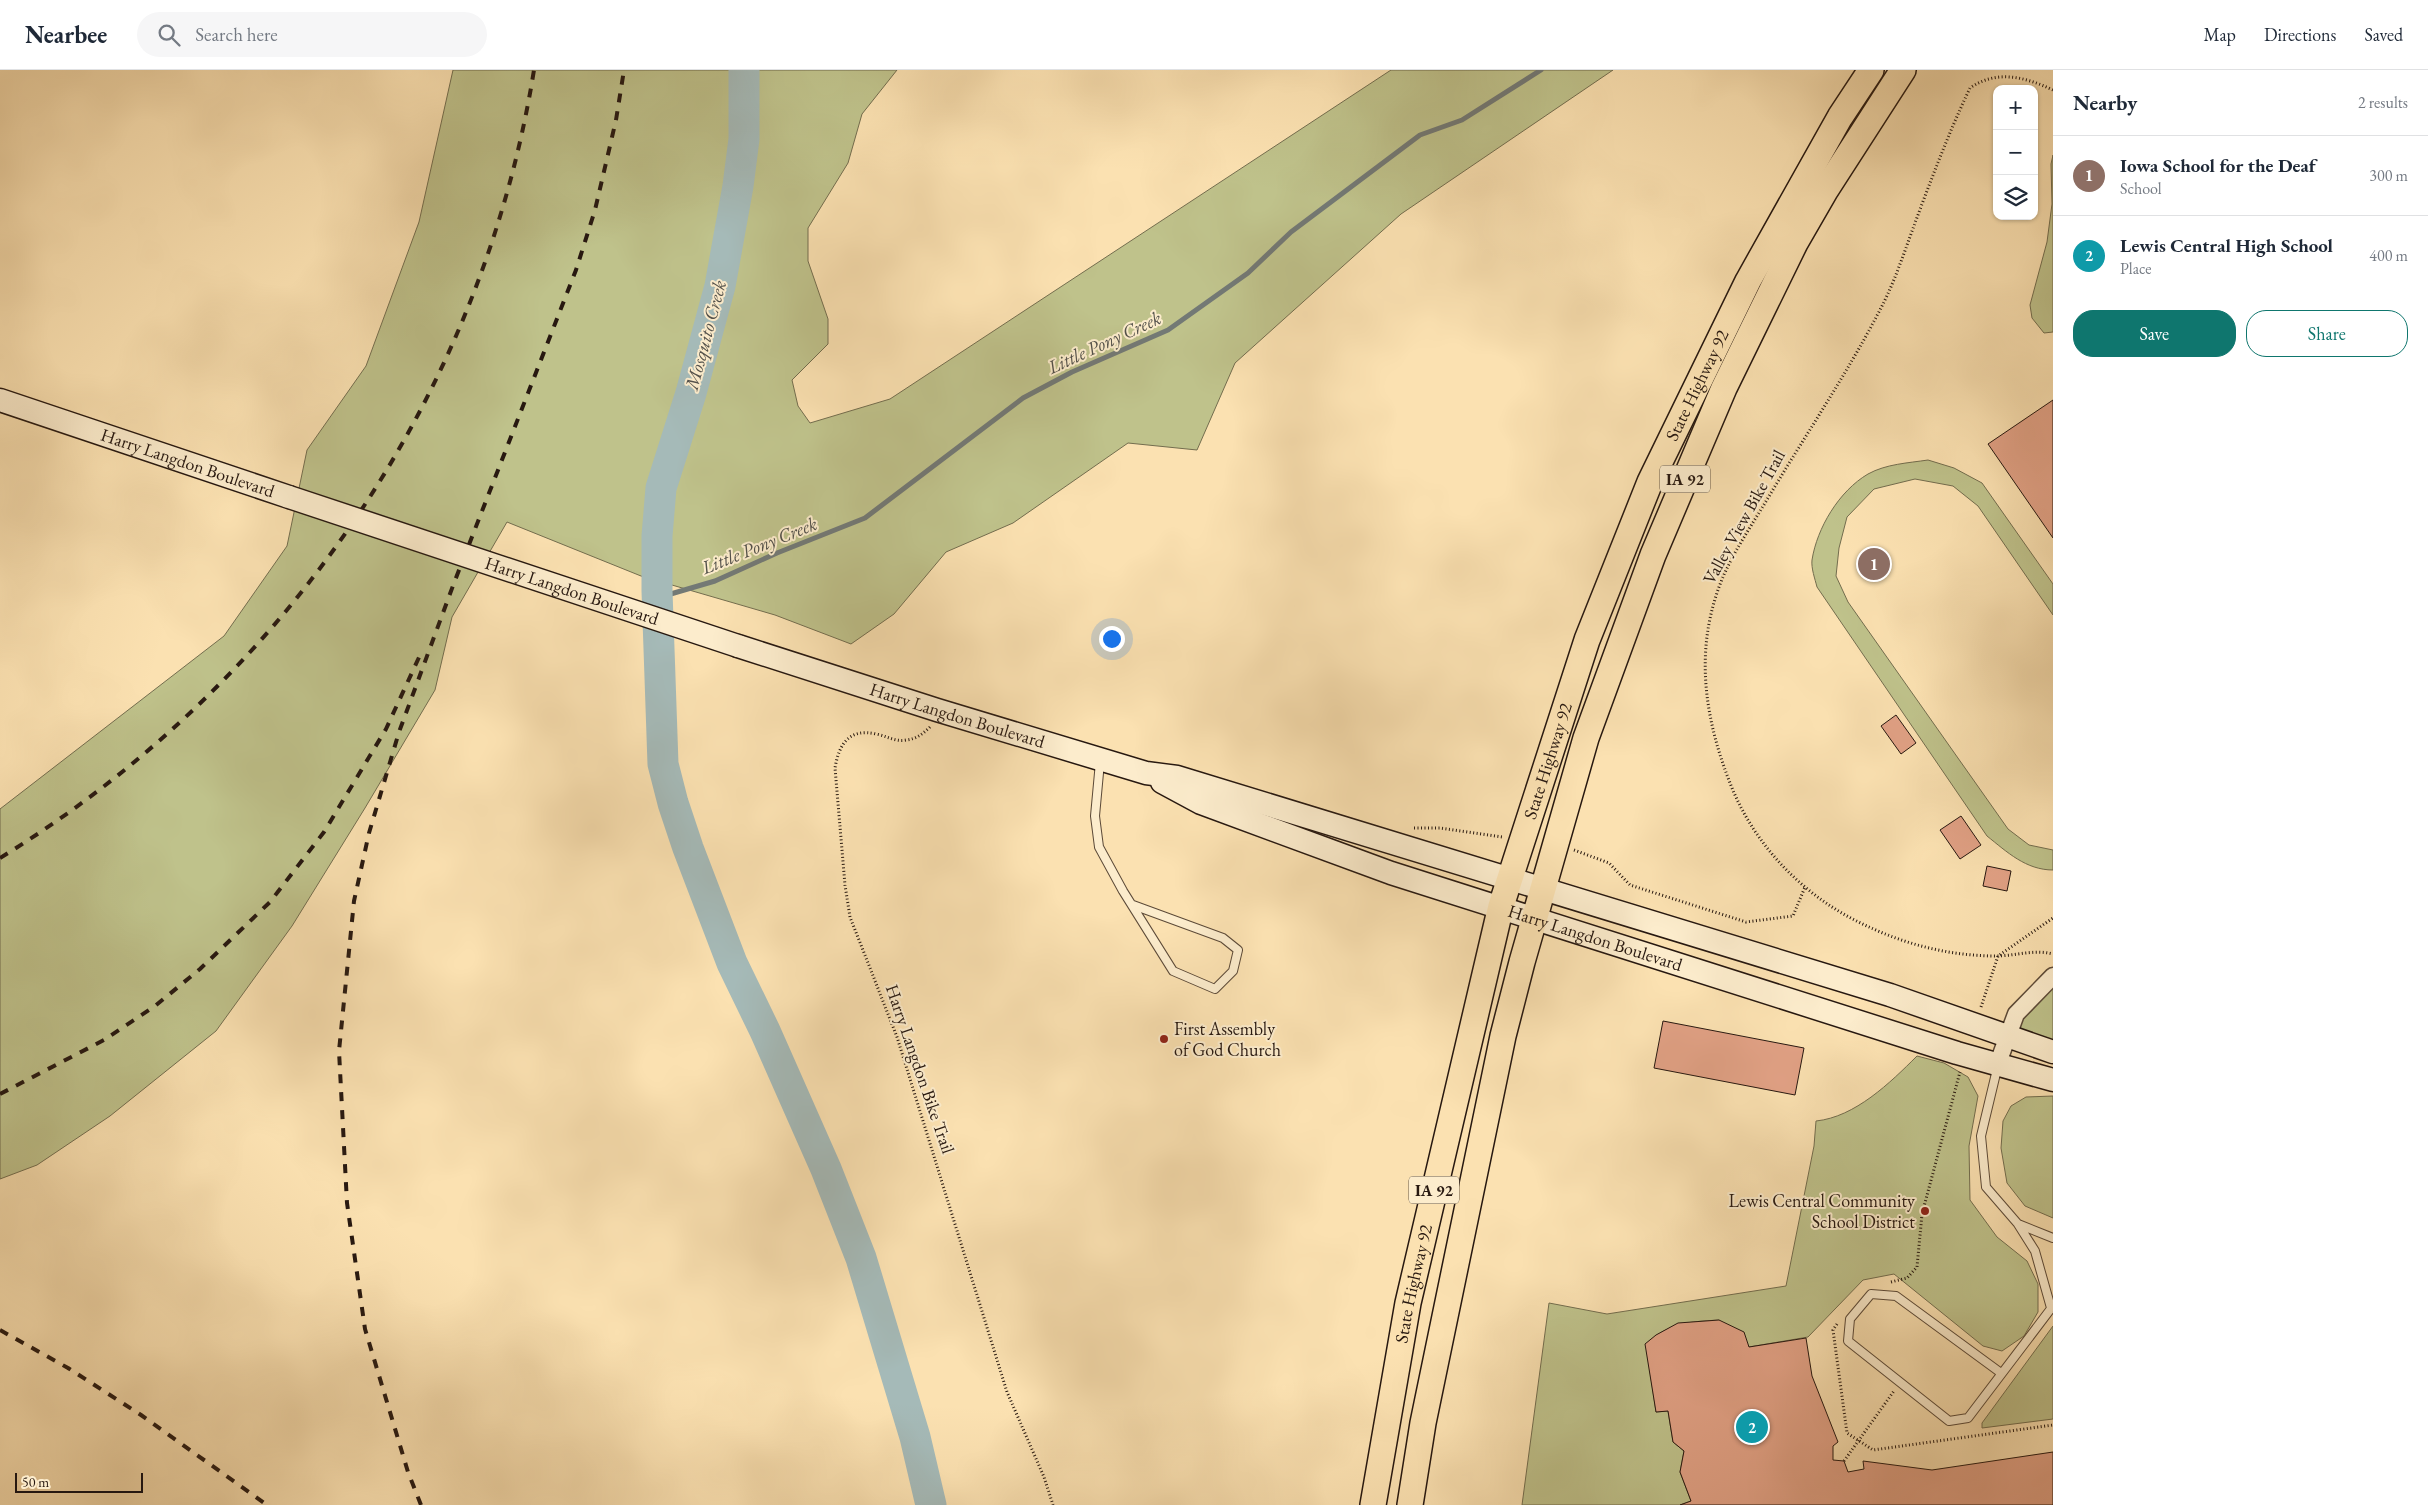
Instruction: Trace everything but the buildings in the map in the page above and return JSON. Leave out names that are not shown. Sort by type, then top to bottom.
[{"type":"main road","name":"State Highway 92","points":[[1373,1505],[1408,1303],[1501,906],[1586,640],[1647,490],[1748,281],[1835,126],[1871,70]]},
{"type":"main road","name":"State Highway 92","points":[[1410,1505],[1423,1423],[1504,1036],[1534,919],[1586,738],[1619,643],[1663,529],[1724,388],[1795,243],[1825,190],[1903,70]]},
{"type":"main road","name":"Harry Langdon Boulevard","points":[[0,400],[738,646],[1146,774],[1201,803],[1391,873],[1501,906],[1534,919],[1964,1055],[2053,1080]]},
{"type":"main road","name":"Harry Langdon Boulevard","points":[[1146,774],[1177,776],[1890,995],[2053,1052]]},
{"type":"street","points":[[1998,1063],[2016,1014],[2053,976]]},
{"type":"lane","points":[[1100,760],[1095,816],[1099,846],[1133,905],[1173,971],[1215,989],[1233,971],[1238,950],[1222,938],[1133,905]]},
{"type":"lane","points":[[1998,1063],[1981,1136],[1986,1187],[2018,1224],[2035,1251],[2052,1307],[1968,1418],[1949,1421],[1848,1341],[1850,1320],[1871,1294],[1896,1296],[2001,1373]]},
{"type":"lane","points":[[2018,1224],[2053,1238]]},
{"type":"path","points":[[2005,72],[2023,76],[2053,90]]},
{"type":"path","name":"Valley View Bike Trail","points":[[1988,74],[1978,79],[1970,88],[1963,101],[1884,302],[1844,376],[1723,576],[1712,611],[1706,639],[1705,691],[1715,742],[1736,799],[1750,823],[1777,861],[1805,887],[1843,914],[1904,942],[1933,950],[1961,955],[1998,956],[2043,952],[2053,954]]},
{"type":"path","name":"Harry Langdon Bike Trail","points":[[937,710],[930,727],[921,736],[896,741],[877,734],[862,732],[847,740],[838,752],[835,768],[845,885],[850,917],[897,1037],[1005,1384],[1044,1477],[1053,1505]]},
{"type":"path","points":[[1556,844],[1609,863],[1630,885],[1746,922],[1793,916],[1805,887]]},
{"type":"path","points":[[1974,1024],[1998,956],[2053,918]]},
{"type":"path","points":[[1888,1282],[1907,1278],[1917,1267],[1922,1214],[1964,1055]]},
{"type":"path","points":[[1838,1323],[1833,1330],[1847,1433],[1873,1450],[2053,1425]]},
{"type":"path","points":[[1844,1461],[1900,1382]]},
{"type":"green space","points":[[453,70],[897,70],[862,114],[848,163],[808,228],[808,261],[828,319],[828,344],[792,380],[798,406],[810,423],[890,399],[1391,70],[1613,70],[1401,214],[1235,363],[1197,450],[1128,443],[1013,523],[946,552],[894,614],[851,644],[775,615],[641,576],[507,522],[452,617],[435,690],[292,926],[216,1031],[110,1116],[37,1165],[0,1179],[0,809],[224,636],[287,546],[307,450],[366,366],[419,222]]},
{"type":"green space","points":[[2053,155],[2053,332],[2044,333],[2032,318],[2030,305],[2047,242],[2052,204],[2051,164]]},
{"type":"green space","points":[[1928,460],[1954,468],[1982,483],[2053,584],[2053,615],[1978,506],[1953,486],[1915,479],[1874,489],[1847,517],[1839,548],[1836,576],[1848,602],[2008,829],[2029,845],[2053,850],[2053,870],[2034,867],[2017,859],[1987,836],[1817,587],[1812,563],[1815,548],[1824,523],[1839,500],[1857,481],[1868,474],[1897,464]]},
{"type":"green space","points":[[2053,976],[2053,1052],[2007,1037]]},
{"type":"green space","points":[[1917,1056],[1944,1063],[1968,1077],[1978,1096],[1969,1146],[1970,1200],[1997,1237],[2027,1261],[2038,1284],[2038,1312],[2024,1336],[2002,1351],[1983,1346],[1894,1274],[1863,1280],[1808,1337],[1749,1347],[1719,1320],[1680,1324],[1671,1327],[1646,1344],[1656,1412],[1668,1411],[1673,1442],[1684,1451],[1680,1472],[1691,1501],[1680,1505],[1522,1505],[1549,1303],[1607,1314],[1786,1286],[1814,1146],[1816,1121],[1844,1113],[1858,1106],[1895,1077]]},
{"type":"green space","points":[[2053,1096],[2053,1218],[2025,1206],[2007,1183],[2001,1148],[2003,1121],[2011,1106],[2026,1097]]},
{"type":"green space","points":[[2053,1326],[2053,1419],[1982,1428],[1982,1423]]},
{"type":"waterway","name":"Mosquito Creek","points":[[744,70],[744,139],[738,186],[720,286],[691,393],[661,488],[657,536],[657,591],[663,764],[673,803],[688,848],[732,963],[765,1031],[826,1169],[861,1258],[915,1437],[931,1505]]},
{"type":"waterway","name":"Little Pony Creek","points":[[657,598],[715,581],[777,553],[865,518],[1023,398],[1072,372],[1168,330],[1248,273],[1291,232],[1420,135],[1462,120],[1541,70]]},
{"type":"railway","points":[[0,858],[102,788],[195,708],[279,619],[353,522],[416,418],[468,308],[507,191],[534,70]]},
{"type":"railway","points":[[421,1505],[408,1472],[365,1329],[347,1203],[339,1051],[354,901],[369,833],[399,732],[454,583],[576,270],[595,210],[616,120],[624,70]]},
{"type":"railway","points":[[0,1094],[104,1040],[155,1006],[200,969],[270,902],[324,832],[386,729],[421,653]]},
{"type":"railway","points":[[0,1330],[68,1368],[141,1415],[267,1505]]},
{"type":"place","name":"Iowa School for the Deaf","points":[[1874,564]]},
{"type":"place","name":"First Assembly of God Church","points":[[1164,1039]]},
{"type":"place","name":"Lewis Central Community School District","points":[[1925,1211]]},
{"type":"place","name":"Lewis Central High School","points":[[1752,1427]]}]
